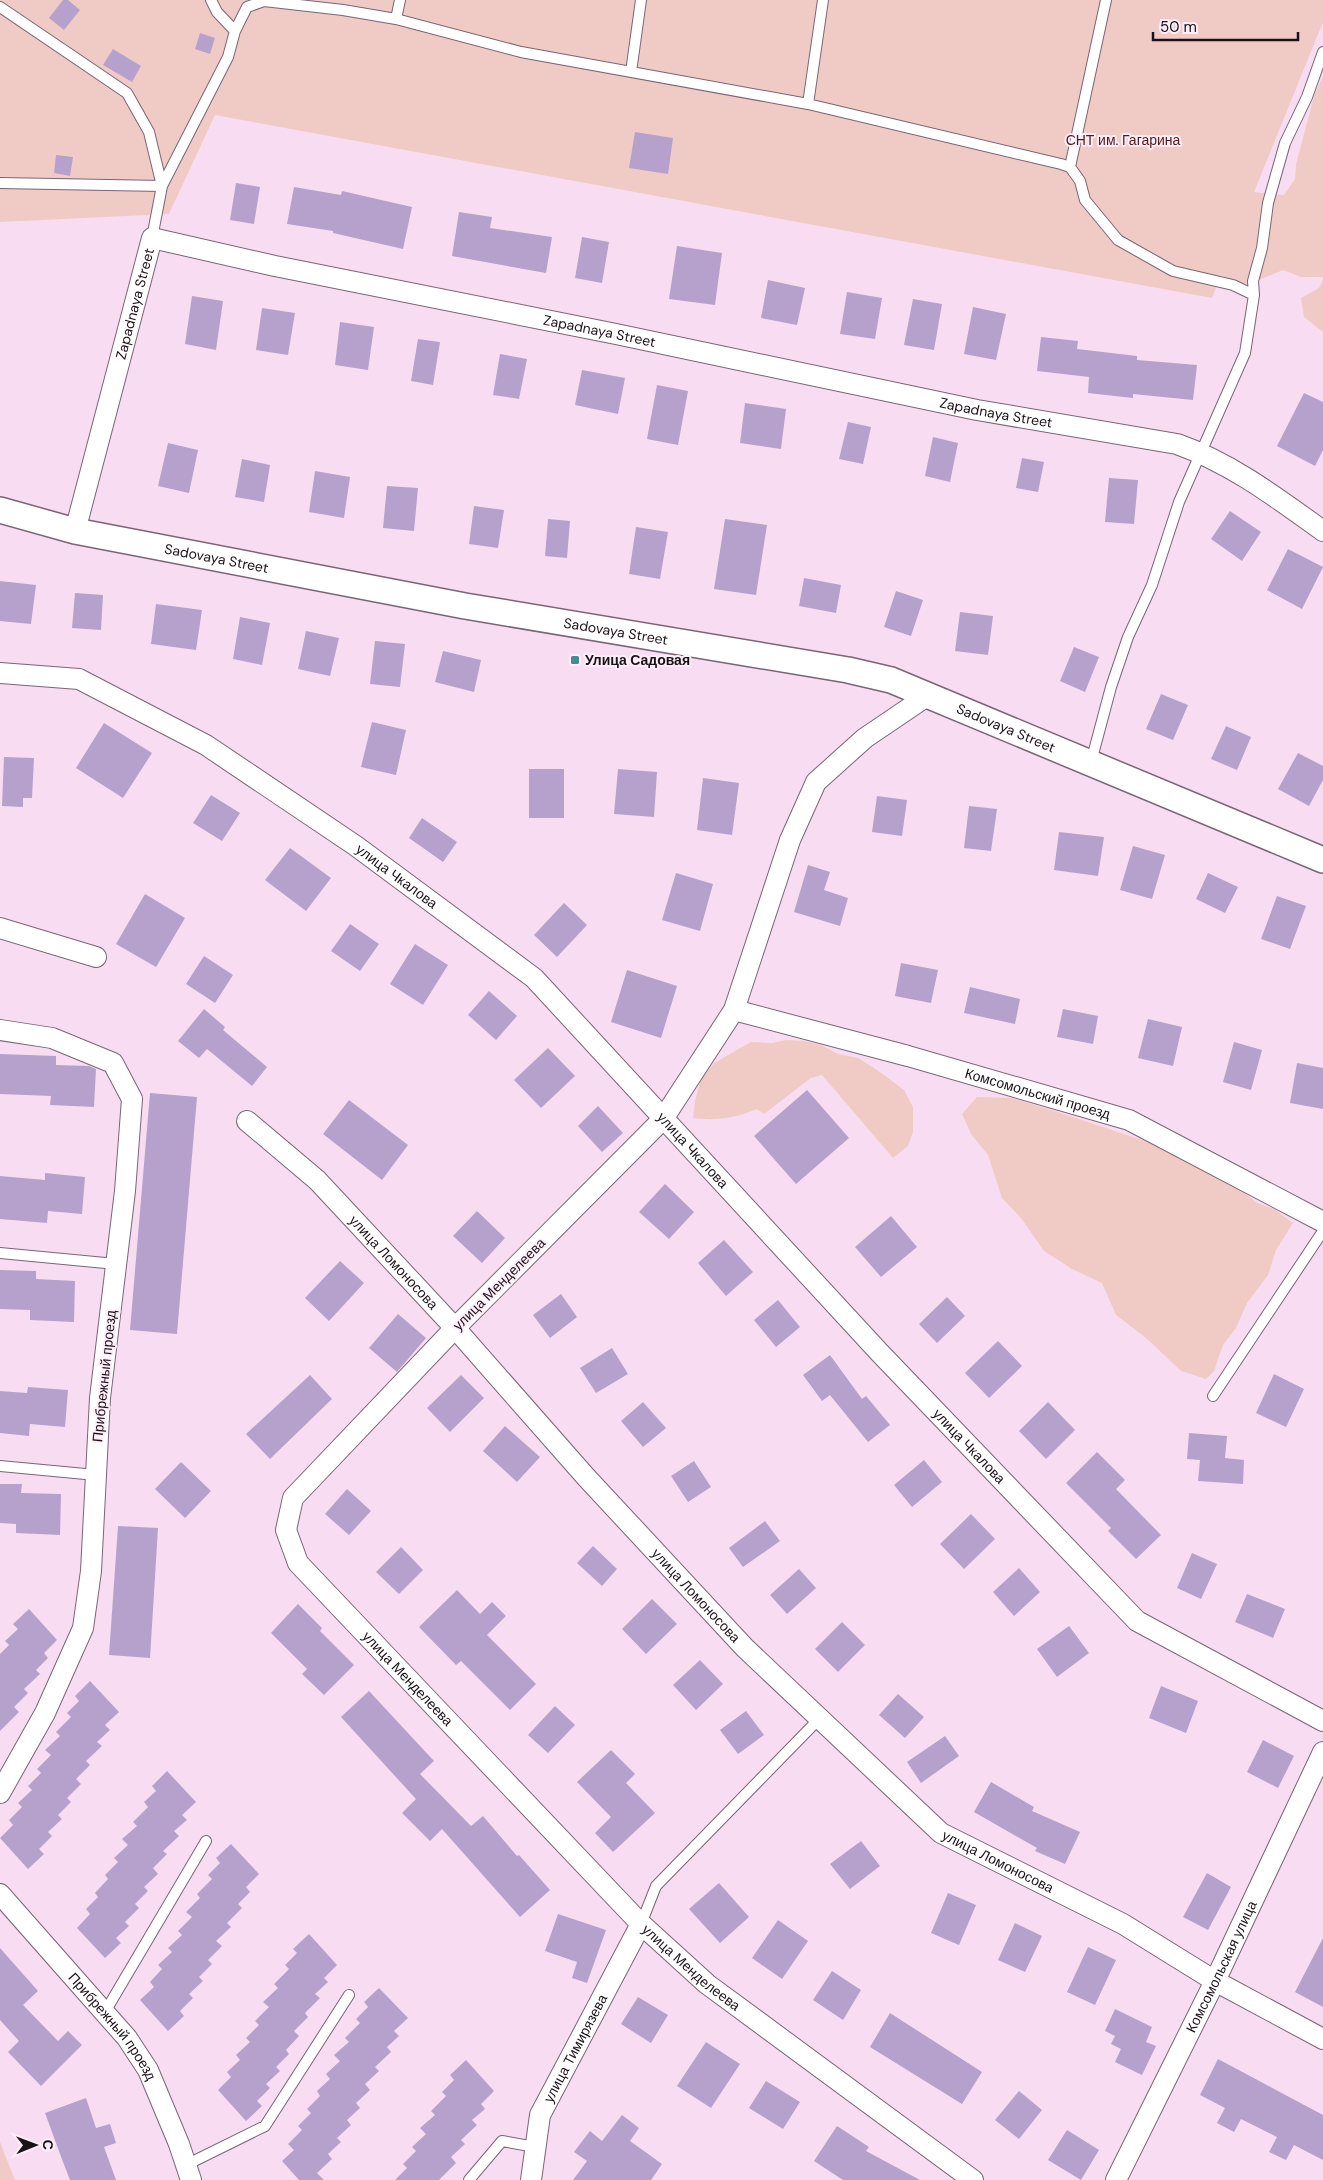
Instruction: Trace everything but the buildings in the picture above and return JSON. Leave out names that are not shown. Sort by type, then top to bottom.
[{"type":"street","name":"Zapadnaya Street","points":[[75,531],[152,238],[275,266],[616,334],[977,410],[1176,444],[1201,453],[1266,489],[1323,531]]},
{"type":"street","name":"Sadovaya Street","points":[[0,510],[75,531],[465,606],[848,670],[891,680],[930,694],[1323,860]]},
{"type":"street","name":"улица Чкалова","points":[[0,673],[79,679],[206,745],[356,846],[534,978],[879,1352],[1137,1621],[1323,1721]]},
{"type":"street","name":"улица Менделеева","points":[[930,694],[865,738],[816,782],[790,840],[734,1010],[663,1118],[455,1328],[293,1498],[286,1530],[298,1563],[642,1924],[707,1984],[972,2180]]},
{"type":"street","points":[[0,928],[96,957]]},
{"type":"street","name":"Комсомольский проезд","points":[[734,1010],[908,1056],[1129,1120],[1323,1222]]},
{"type":"street","name":"Прибрежный проезд","points":[[0,1030],[52,1038],[113,1062],[132,1099],[116,1264],[100,1398],[91,1571],[83,1628],[45,1713],[0,1793]]},
{"type":"street","name":"улица Ломоносова","points":[[247,1121],[317,1180],[455,1328],[586,1477],[745,1648],[941,1833],[1123,1924],[1215,1981],[1323,2039]]},
{"type":"street","name":"Комсомольская улица","points":[[1116,2180],[1215,1981],[1323,1752]]},
{"type":"street","name":"Прибрежный проезд","points":[[0,1894],[127,2038],[148,2070],[188,2173]]},
{"type":"street","name":"улица Тимирязева","points":[[531,2180],[540,2115],[642,1924]]},
{"type":"lane","points":[[211,0],[217,12],[234,31]]},
{"type":"lane","points":[[396,19],[400,0]]},
{"type":"lane","points":[[631,72],[641,0]]},
{"type":"lane","points":[[808,104],[823,0]]},
{"type":"lane","points":[[1070,167],[1106,0]]},
{"type":"lane","points":[[152,238],[162,186],[228,57],[234,31],[247,7],[264,1],[283,2],[396,19],[521,52],[808,104],[1070,167],[1080,181],[1085,200],[1118,240],[1172,271],[1233,285],[1254,296]]},
{"type":"lane","points":[[0,7],[126,94],[149,132],[162,186]]},
{"type":"lane","points":[[1091,762],[1111,687],[1128,637],[1152,585],[1179,502],[1245,353],[1254,296],[1254,281],[1262,248],[1268,203],[1286,143],[1307,97],[1323,52]]},
{"type":"lane","points":[[0,183],[162,186]]},
{"type":"lane","points":[[1213,1396],[1323,1231]]},
{"type":"lane","points":[[0,1253],[116,1264]]},
{"type":"lane","points":[[0,1466],[96,1475]]},
{"type":"lane","points":[[642,1924],[656,1886],[820,1718]]},
{"type":"lane","points":[[105,2012],[206,1841]]},
{"type":"lane","points":[[188,2173],[265,2126],[349,1995]]},
{"type":"lane","points":[[469,2180],[502,2141],[535,2147]]},
{"type":"green space","name":"СНТ им. Гагарина","points":[[0,0],[1323,0],[1323,22],[1254,192],[1284,195],[1295,179],[1296,164],[1314,96],[1323,76],[1323,277],[1301,277],[1283,270],[1252,283],[1231,287],[1221,275],[1212,298],[215,115],[169,214],[0,222]]},
{"type":"green space","points":[[1323,280],[1323,332],[1304,317],[1301,298],[1319,288]]},
{"type":"green space","points":[[786,1040],[804,1041],[821,1045],[838,1054],[858,1058],[904,1090],[913,1107],[913,1132],[908,1146],[893,1158],[822,1075],[811,1078],[764,1114],[757,1109],[726,1118],[693,1118],[701,1079],[714,1063],[751,1042],[772,1043]]},
{"type":"green space","points":[[977,1097],[1012,1098],[1157,1145],[1235,1185],[1257,1203],[1274,1209],[1293,1223],[1276,1250],[1268,1275],[1247,1303],[1236,1328],[1223,1345],[1214,1371],[1206,1379],[1181,1371],[1146,1338],[1116,1315],[1102,1283],[1072,1269],[1044,1251],[1021,1218],[1002,1198],[988,1155],[971,1134],[962,1114]]},
{"type":"green space","points":[[0,2142],[15,2180],[0,2180]]},
{"type":"place","name":"Улица Садовая","points":[[575,660]]}]
